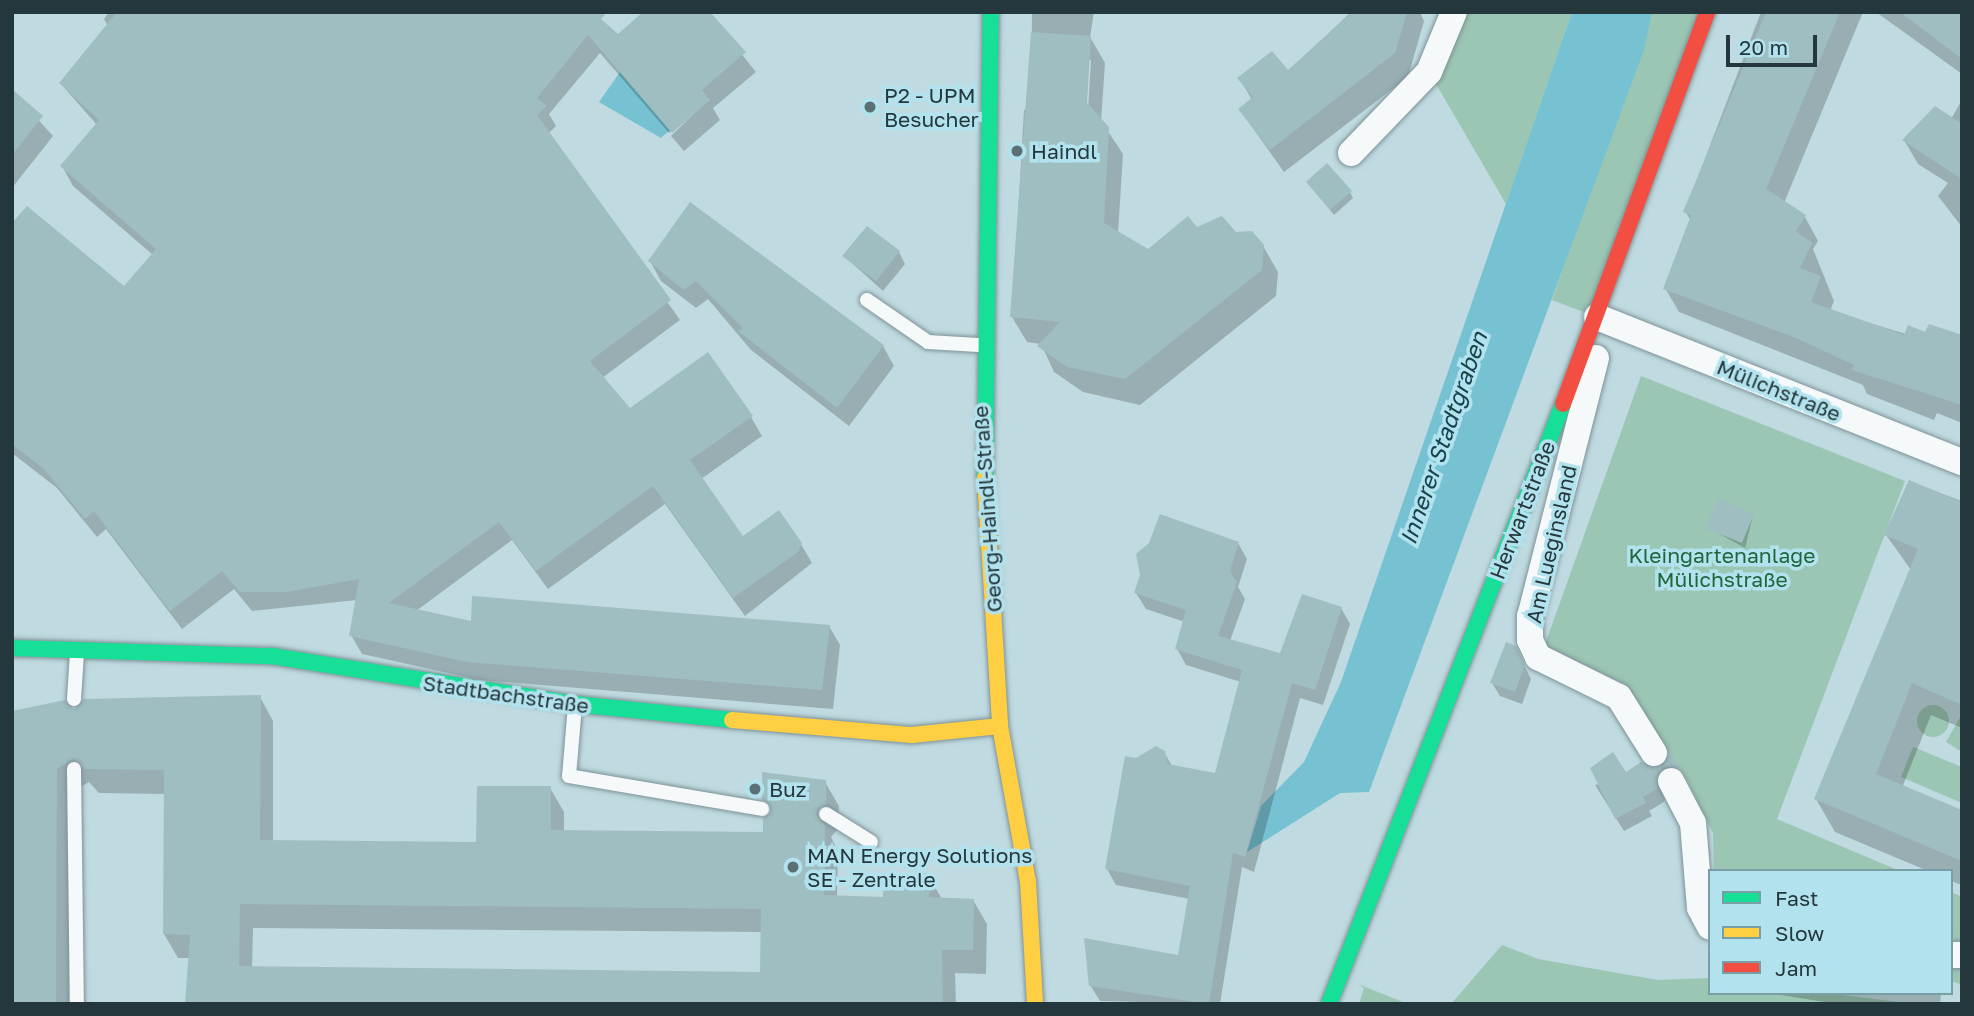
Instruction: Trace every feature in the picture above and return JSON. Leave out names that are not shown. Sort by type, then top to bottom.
[{"type":"street","name":"Georg-Haindl-Straße","points":[[991,12],[978,345],[1000,726],[1028,881],[1035,1004]]},
{"type":"street","points":[[1351,153],[1429,72],[1454,12]]},
{"type":"street","name":"Herwartstraße","points":[[1329,1004],[1597,321],[1706,12]]},
{"type":"street","name":"Mülichstraße","points":[[1597,321],[1962,462]]},
{"type":"street","name":"Am Lueginsland","points":[[1597,321],[1596,361],[1530,616],[1530,640],[1538,657],[1619,697],[1654,753]]},
{"type":"street","name":"Stadtbachstraße","points":[[12,648],[272,656],[575,704],[912,734],[1000,726]]},
{"type":"street","points":[[1671,780],[1693,823],[1700,908],[1708,923]]},
{"type":"lane","points":[[867,300],[928,342],[978,345]]},
{"type":"lane","points":[[74,699],[77,652]]},
{"type":"lane","points":[[575,704],[569,776],[762,809]]},
{"type":"lane","points":[[74,769],[77,1004]]},
{"type":"lane","points":[[826,814],[871,842]]},
{"type":"green space","points":[[1454,12],[1572,12],[1506,204],[1429,72]]},
{"type":"green space","points":[[1652,12],[1707,12],[1597,317],[1552,300]]},
{"type":"green space","name":"Kleingartenanlage Mülichstraße","points":[[1641,376],[1905,481],[1777,819],[1895,869],[1714,869],[1713,833],[1687,780],[1627,691],[1543,650]]},
{"type":"green space","points":[[1933,705],[1945,709],[1949,721],[1945,733],[1933,737],[1921,733],[1917,721],[1921,709]]},
{"type":"green space","points":[[1962,714],[1962,752],[1946,742]]},
{"type":"green space","points":[[1913,747],[1962,767],[1962,803],[1901,777]]},
{"type":"green space","points":[[1953,893],[1962,897],[1962,985],[1953,982]]},
{"type":"green space","points":[[1502,945],[1538,959],[1658,980],[1708,978],[1708,995],[1842,995],[1916,1004],[1451,1004]]},
{"type":"green space","points":[[1358,984],[1408,1004],[1359,1004],[1364,988]]},
{"type":"water","name":"Innerer Stadtgraben","points":[[1572,12],[1652,12],[1644,50],[1369,792],[1340,793],[1247,852],[1261,806],[1304,762],[1341,682]]},
{"type":"water","points":[[620,72],[670,130],[661,138],[599,102]]},
{"type":"building","points":[[117,12],[607,12],[601,19],[618,34],[643,12],[710,12],[746,52],[702,90],[710,100],[672,133],[588,35],[537,98],[547,106],[537,115],[671,300],[590,361],[630,408],[708,352],[753,416],[690,460],[743,536],[779,510],[802,543],[798,552],[733,598],[653,486],[536,571],[499,522],[389,603],[471,621],[472,596],[830,625],[822,690],[467,662],[349,636],[359,579],[287,592],[240,592],[222,571],[170,611],[94,511],[85,519],[44,469],[12,444],[12,223],[27,206],[124,286],[156,249],[60,166],[99,120],[59,83]]},
{"type":"building","points":[[1352,12],[1407,12],[1395,53],[1270,150],[1238,109],[1253,97],[1237,78],[1272,51],[1288,70]]},
{"type":"building","points":[[1766,12],[1840,12],[1766,189],[1806,215],[1796,231],[1812,243],[1800,268],[1821,276],[1811,302],[1904,335],[1908,325],[1925,332],[1929,324],[1962,335],[1962,405],[1852,370],[1854,365],[1796,338],[1663,289],[1691,215],[1683,212]]},
{"type":"building","points":[[1900,12],[1962,12],[1962,59]]},
{"type":"building","points":[[1031,32],[1091,36],[1087,103],[1109,127],[1104,223],[1148,249],[1188,216],[1197,227],[1222,216],[1236,232],[1252,231],[1264,245],[1262,270],[1125,379],[1067,367],[1037,346],[1060,322],[1010,317]]},
{"type":"building","points":[[12,89],[43,116],[12,155]]},
{"type":"building","points":[[1935,106],[1962,124],[1962,179],[1902,140]]},
{"type":"building","points":[[1327,163],[1352,191],[1330,210],[1306,182]]},
{"type":"building","points":[[690,202],[884,345],[837,408],[738,331],[743,328],[696,281],[684,290],[648,261]]},
{"type":"building","points":[[867,226],[900,251],[876,281],[842,256]]},
{"type":"building","points":[[1909,480],[1962,502],[1962,705],[1912,683],[1876,774],[1962,810],[1962,861],[1814,799],[1918,549],[1884,535]]},
{"type":"building","points":[[1718,498],[1754,514],[1742,543],[1705,528]]},
{"type":"building","points":[[1160,514],[1239,542],[1230,571],[1237,582],[1218,636],[1280,653],[1302,594],[1342,607],[1315,690],[1292,683],[1245,857],[1233,853],[1209,1004],[1089,986],[1084,938],[1178,955],[1190,886],[1105,869],[1125,756],[1136,758],[1156,746],[1165,751],[1168,764],[1215,773],[1242,670],[1175,649],[1186,610],[1134,593],[1140,575],[1136,554],[1149,543]]},
{"type":"building","points":[[1506,642],[1516,646],[1525,665],[1515,692],[1490,683]]},
{"type":"building","points":[[261,695],[260,840],[476,842],[477,786],[551,786],[551,830],[763,832],[763,818],[772,810],[762,799],[762,772],[826,780],[826,804],[816,814],[825,825],[824,895],[883,897],[884,873],[929,873],[929,897],[974,899],[973,950],[942,950],[943,1004],[185,1004],[190,935],[163,934],[164,770],[84,769],[73,759],[57,769],[56,1004],[12,1004],[12,711],[65,700],[74,709],[84,699]],"holes":[[[240,904],[761,909],[760,972],[239,966]]]},
{"type":"building","points":[[1613,752],[1626,772],[1641,762],[1662,767],[1670,753],[1680,768],[1663,767],[1657,789],[1643,797],[1646,803],[1615,819],[1590,768]]},
{"type":"traffic: fast","points":[[985,478],[991,12]]},
{"type":"traffic: fast","points":[[1329,1004],[1563,404]]},
{"type":"traffic: fast","points":[[12,648],[272,656],[575,704],[732,720]]},
{"type":"traffic: slow","points":[[985,478],[1000,726],[1028,881],[1035,1004]]},
{"type":"traffic: slow","points":[[732,720],[912,735],[1000,726]]},
{"type":"traffic: jam","points":[[1563,404],[1707,12]]},
{"type":"place","name":"P2 - UPM Besucher","points":[[870,107]]},
{"type":"place","name":"Haindl","points":[[1017,151]]},
{"type":"place","name":"Buz","points":[[755,789]]},
{"type":"place","name":"MAN Energy Solutions SE - Zentrale","points":[[793,867]]}]
